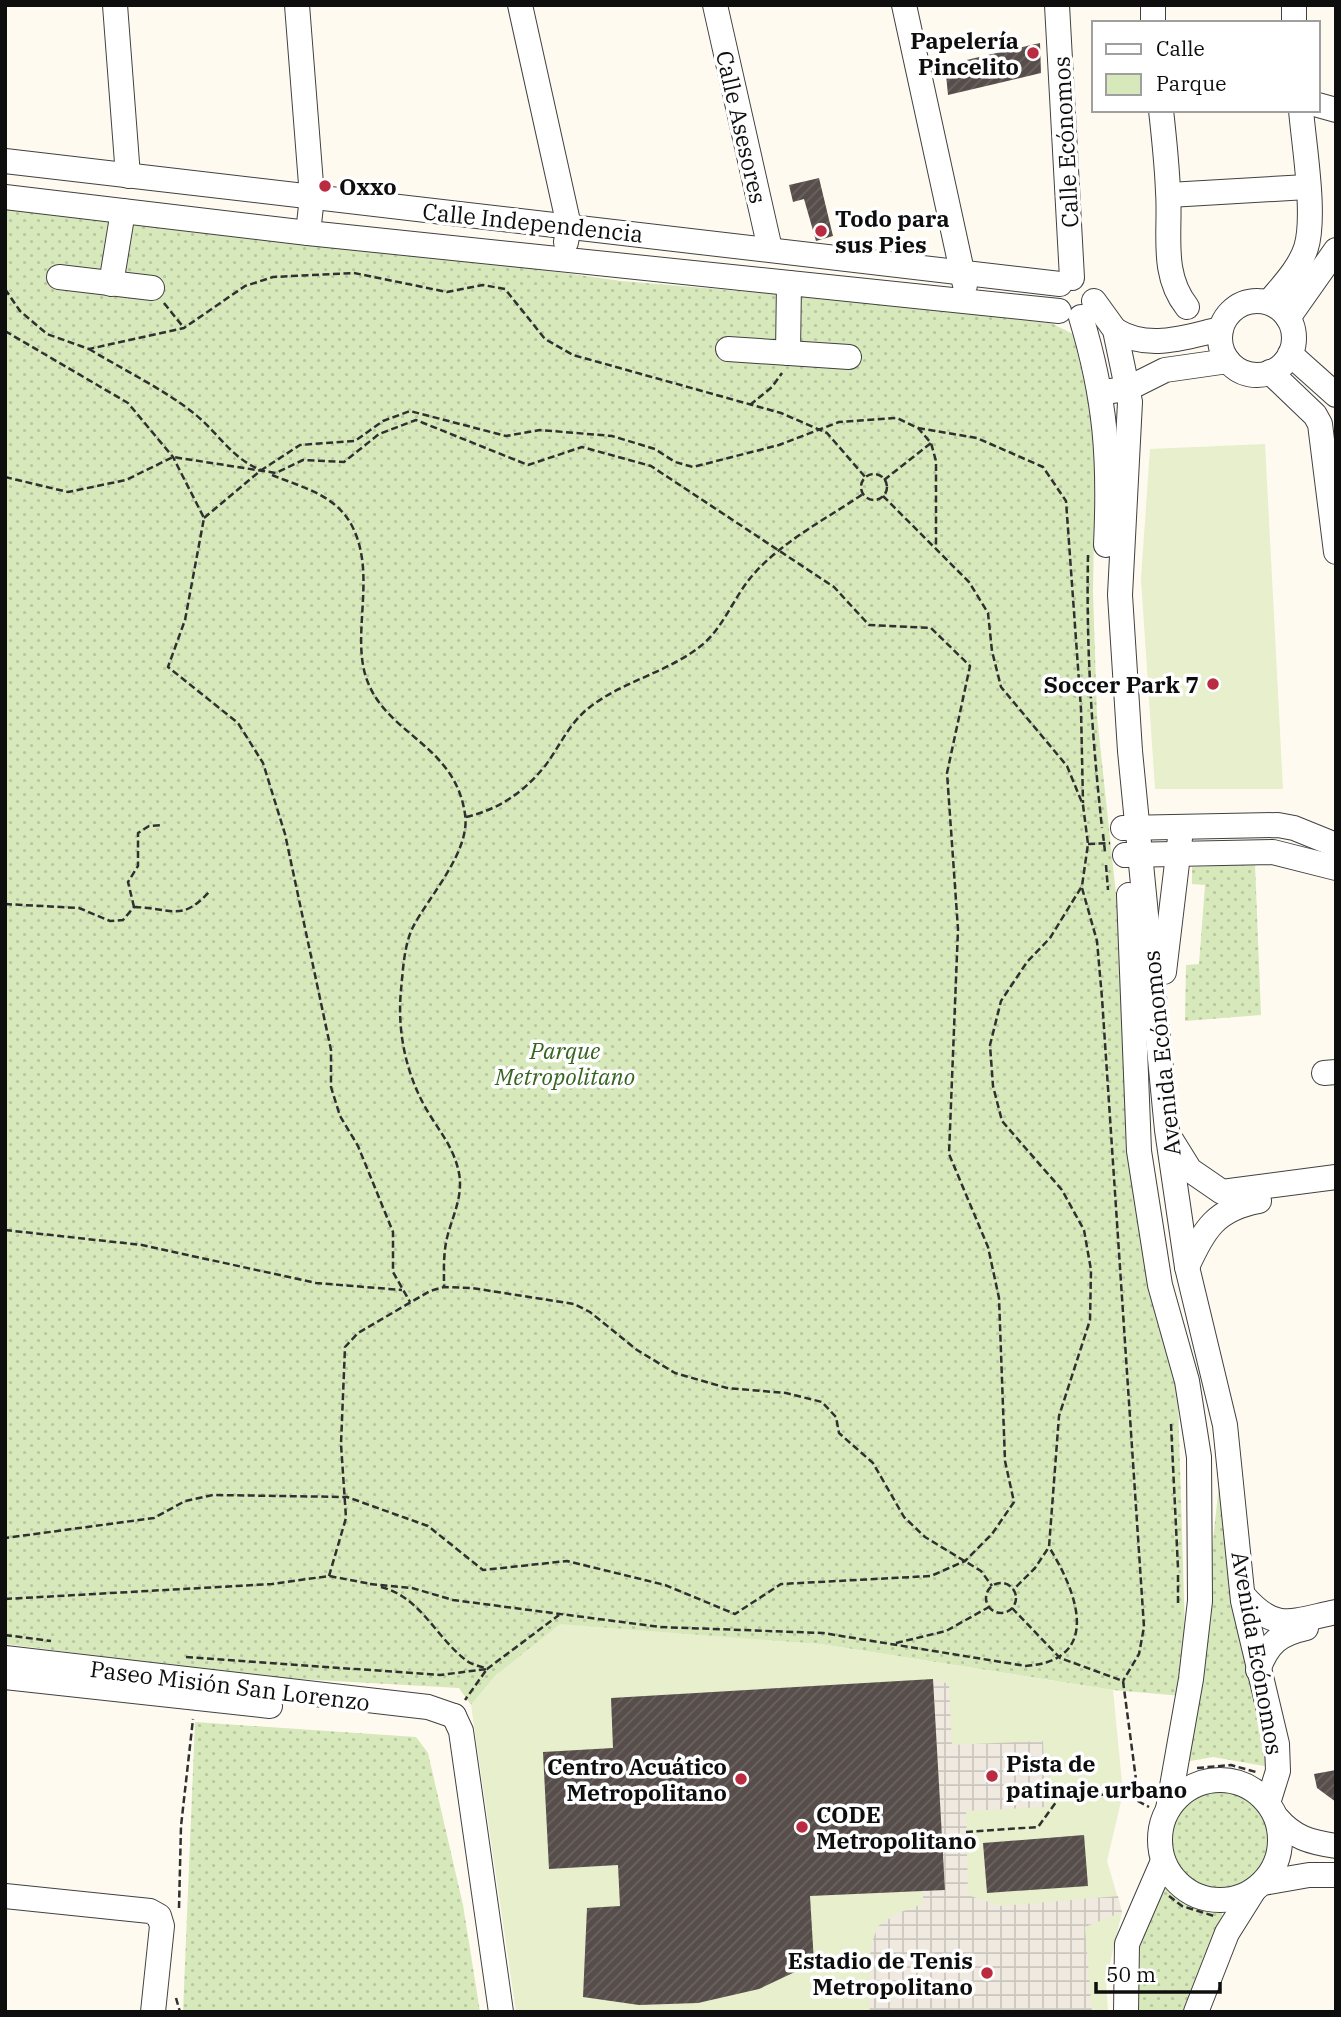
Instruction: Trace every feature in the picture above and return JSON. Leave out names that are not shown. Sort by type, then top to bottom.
[{"type":"street","points":[[116,5],[128,176]]},
{"type":"street","points":[[297,5],[312,197],[308,233]]},
{"type":"street","points":[[520,5],[569,226],[564,260]]},
{"type":"street","name":"Calle Asesores","points":[[715,5],[769,249]]},
{"type":"street","points":[[904,5],[969,302]]},
{"type":"street","name":"Calle Ecónomos","points":[[1057,5],[1066,281],[1054,297],[1078,310]]},
{"type":"street","points":[[1161,112],[1169,195],[1169,270],[1176,293],[1187,307]]},
{"type":"street","points":[[1279,310],[1306,249],[1310,229],[1301,112]]},
{"type":"street","name":"Calle Independencia","points":[[5,161],[1066,281]]},
{"type":"street","points":[[1169,195],[1307,187]]},
{"type":"street","name":"Calle Independencia","points":[[5,197],[564,260],[969,302],[1078,310]]},
{"type":"street","points":[[111,284],[123,212]]},
{"type":"street","points":[[1279,310],[1331,257],[1306,249]]},
{"type":"street","points":[[60,277],[152,288]]},
{"type":"street","points":[[1066,281],[1086,282],[1091,287],[1078,310]]},
{"type":"street","points":[[788,353],[789,283]]},
{"type":"street","points":[[1254,300],[1279,310],[1294,342],[1290,354],[1270,372],[1247,373],[1228,361],[1220,340],[1221,329],[1228,315],[1239,305],[1254,300]]},
{"type":"street","name":"Avenida Ecónomos","points":[[1078,310],[1115,330],[1130,402],[1129,449],[1113,627]]},
{"type":"street","name":"Avenida Ecónomos","points":[[1078,310],[1102,392],[1108,456],[1113,627],[1130,841],[1133,1043],[1145,1199],[1160,1285],[1189,1395],[1199,1457],[1199,1601],[1191,1679],[1166,1812]]},
{"type":"street","points":[[1115,330],[1130,339],[1150,343],[1221,329]]},
{"type":"street","points":[[728,349],[849,357]]},
{"type":"street","points":[[1290,354],[1336,395]]},
{"type":"street","points":[[1102,392],[1127,389],[1165,370],[1228,361]]},
{"type":"street","points":[[1270,372],[1315,415],[1320,424],[1335,536]]},
{"type":"street","points":[[1130,841],[1182,826],[1278,825],[1294,828],[1336,845]]},
{"type":"street","points":[[1133,1043],[1159,1030],[1182,826]]},
{"type":"street","points":[[1130,841],[1178,853],[1273,852],[1336,867]]},
{"type":"street","name":"Avenida Ecónomos","points":[[1130,841],[1159,1030],[1167,1130],[1187,1267],[1225,1425],[1243,1595],[1277,1744],[1274,1802]]},
{"type":"street","points":[[1167,1130],[1190,1170],[1222,1192],[1336,1177]]},
{"type":"street","points":[[1187,1267],[1206,1230],[1235,1205],[1336,1189]]},
{"type":"street","points":[[1189,1395],[1218,1389]]},
{"type":"street","points":[[1243,1595],[1257,1612],[1282,1623],[1336,1612]]},
{"type":"street","points":[[1258,1670],[1264,1653],[1278,1636],[1336,1622]]},
{"type":"street","name":"Paseo Misión San Lorenzo","points":[[5,1658],[428,1707],[449,1722]]},
{"type":"street","name":"Paseo Misión San Lorenzo","points":[[5,1677],[424,1722],[449,1722]]},
{"type":"street","points":[[449,1722],[486,2012]]},
{"type":"street","points":[[449,1722],[461,1731],[501,2012]]},
{"type":"street","points":[[1126,2012],[1127,1944],[1160,1869],[1160,1837],[1166,1812],[1185,1791],[1208,1780],[1242,1783],[1274,1802],[1288,1831],[1305,1841],[1336,1846]]},
{"type":"street","points":[[1196,2012],[1210,1969],[1238,1914],[1279,1852],[1281,1835],[1274,1802]]},
{"type":"street","points":[[1160,1869],[1181,1886],[1209,1900],[1240,1897],[1258,1886],[1309,1875],[1336,1875]]},
{"type":"street","points":[[5,1896],[150,1911],[159,1916],[162,1926],[153,2012]]},
{"type":"path","points":[[89,349],[184,328],[245,286],[273,277],[354,272],[447,292],[483,285],[505,289],[545,339],[573,355],[605,366],[667,379],[781,413],[827,433],[866,478]]},
{"type":"path","points":[[152,288],[184,328]]},
{"type":"path","points":[[5,289],[20,311],[47,334],[89,349],[196,415],[230,453],[260,471]]},
{"type":"path","points":[[5,331],[128,404],[173,457],[204,519],[185,620],[168,667],[238,723],[263,764],[285,834],[331,1050],[331,1087],[340,1116],[358,1146],[393,1232],[393,1272],[410,1302]]},
{"type":"path","points":[[750,405],[772,387],[785,369],[788,353]]},
{"type":"path","points":[[204,519],[260,471],[300,445],[355,441],[383,421],[410,411],[506,436],[540,430],[612,436],[655,449],[675,462],[693,467],[779,445],[839,422],[897,418],[918,428],[977,438],[1043,467],[1066,501],[1081,709],[1083,805],[1088,844],[1082,886],[1097,941],[1102,998],[1144,1627],[1139,1654],[1123,1681],[1139,1802]]},
{"type":"path","points":[[5,1538],[154,1518],[185,1501],[213,1495],[346,1497],[428,1526],[483,1570],[568,1561],[665,1585],[735,1614],[780,1584],[931,1576],[965,1561],[992,1534],[1014,1503],[1004,1461],[999,1298],[988,1247],[949,1154],[958,929],[947,773],[970,667],[931,628],[869,625],[834,587],[651,466],[582,447],[528,465],[416,420],[379,434],[344,463],[303,460],[276,473],[269,473]]},
{"type":"path","points":[[918,428],[931,443],[936,461],[936,548]]},
{"type":"path","points":[[884,480],[931,443]]},
{"type":"path","points":[[5,477],[68,492],[126,480],[173,457],[269,473],[317,492],[336,504],[350,522],[363,568],[361,646],[363,668],[369,686],[391,716],[425,743],[446,767],[461,797],[466,817],[452,863],[412,929],[404,965],[400,1019],[416,1090],[453,1151],[459,1173],[460,1191],[448,1234],[444,1287]]},
{"type":"path","points":[[873,475],[884,480],[887,487],[883,496],[875,500],[863,494],[862,483],[866,478],[873,475]]},
{"type":"path","points":[[466,817],[490,811],[513,798],[545,766],[566,731],[590,707],[685,657],[704,643],[752,576],[781,551],[863,494]]},
{"type":"path","points":[[883,496],[969,582],[988,613],[992,651],[1002,687],[1067,766],[1083,805]]},
{"type":"path","points":[[134,907],[128,882],[138,866],[138,833],[149,826],[162,825]]},
{"type":"path","points":[[1088,844],[1130,841]]},
{"type":"path","points":[[370,1584],[412,1588],[453,1600],[660,1627],[823,1633],[1026,1666],[1046,1664],[1071,1649],[1077,1629],[1073,1602],[1049,1547],[1059,1416],[1090,1320],[1091,1270],[1084,1230],[1066,1198],[1002,1121],[993,1086],[990,1045],[1001,1001],[1027,962],[1050,938],[1082,886]]},
{"type":"path","points":[[134,907],[180,913],[193,910],[210,891]]},
{"type":"path","points":[[5,904],[79,908],[110,921],[123,920],[134,907]]},
{"type":"path","points":[[5,1230],[142,1245],[304,1281],[402,1290]]},
{"type":"path","points":[[329,1576],[346,1518],[341,1444],[345,1347],[358,1333],[410,1302],[444,1287],[472,1288],[574,1304],[590,1312],[637,1350],[675,1373],[727,1388],[786,1393],[822,1402],[836,1417],[839,1433],[873,1463],[904,1517],[925,1537],[981,1571],[992,1586]]},
{"type":"path","points":[[1013,1590],[1035,1568],[1049,1547]]},
{"type":"path","points":[[5,1599],[272,1584],[329,1576],[393,1590],[410,1601],[469,1663],[487,1669]]},
{"type":"path","points":[[1006,1584],[1013,1590],[1016,1599],[1012,1608],[1003,1613],[989,1607],[986,1598],[992,1586],[1006,1584]]},
{"type":"path","points":[[893,1643],[947,1631],[989,1607]]},
{"type":"path","points":[[1012,1608],[1059,1658],[1123,1681]]},
{"type":"path","points":[[449,1722],[487,1669],[560,1615]]},
{"type":"path","points":[[5,1635],[56,1642]]},
{"type":"path","points":[[186,1657],[440,1675],[487,1669]]},
{"type":"path","points":[[179,1916],[181,1826],[195,1698]]},
{"type":"path","points":[[1171,1777],[1204,1765],[1231,1765],[1259,1773],[1274,1802]]},
{"type":"path","points":[[966,1832],[1038,1827],[1059,1797],[1123,1793],[1166,1812]]},
{"type":"path","points":[[1160,1869],[1168,1895],[1182,1906],[1214,1916],[1238,1914]]},
{"type":"path","points":[[176,1997],[180,2012]]},
{"type":"green space","name":"Parque Metropolitano","points":[[5,206],[472,260],[621,281],[825,298],[1051,323],[1073,334],[1092,415],[1095,458],[1093,592],[1097,716],[1123,960],[1178,1400],[1185,1631],[1182,1696],[1113,1690],[820,1644],[667,1634],[497,1674],[471,1705],[459,1688],[263,1677],[5,1644]]},
{"type":"green space","name":"Soccer Park 7","points":[[1265,444],[1283,789],[1155,789],[1141,579],[1150,449]]},
{"type":"green space","points":[[1255,864],[1261,1015],[1185,1021],[1186,965],[1199,964],[1205,885],[1192,884],[1192,867]]},
{"type":"green space","points":[[1221,1465],[1270,1767],[1213,1757],[1179,1763],[1204,1626]]},
{"type":"green space","name":"CODE Metropolitano","points":[[560,1624],[820,1644],[1113,1690],[1123,1793],[1107,1861],[1122,1912],[1106,1980],[1108,2012],[516,2012],[471,1705],[497,1674]]},
{"type":"green space","points":[[195,1722],[416,1737],[428,1753],[463,1905],[480,2012],[183,2012]]},
{"type":"green space","points":[[1220,1790],[1239,1794],[1255,1804],[1265,1820],[1269,1839],[1265,1858],[1255,1874],[1239,1884],[1220,1888],[1201,1884],[1185,1874],[1175,1858],[1171,1839],[1175,1820],[1185,1804],[1201,1794]]},
{"type":"green space","points":[[1167,1876],[1184,1898],[1222,1908],[1222,1923],[1190,2012],[1135,2012],[1130,1973]]},
{"type":"shaded area","points":[[933,1679],[949,1684],[952,1745],[1043,1741],[1046,1807],[966,1811],[968,1895],[1000,1906],[1118,1896],[1122,1912],[1085,1927],[1092,2012],[870,2012],[868,1991],[871,1945],[878,1926],[898,1913],[923,1904],[923,1891],[945,1889]]},
{"type":"building","points":[[1040,43],[1041,73],[948,95],[945,65]]},
{"type":"building","points":[[819,178],[833,236],[816,241],[804,199],[793,202],[789,185]]},
{"type":"building","name":"Centro Acuático Metropolitano","points":[[933,1679],[945,1890],[810,1896],[814,1963],[759,1989],[698,2003],[639,2005],[583,1997],[587,1908],[620,1906],[618,1865],[549,1869],[543,1752],[613,1748],[611,1698]]},
{"type":"building","points":[[1336,1770],[1336,1802],[1317,1788],[1314,1774]]},
{"type":"building","points":[[1084,1835],[1088,1886],[987,1893],[983,1843]]},
{"type":"place","name":"Papelería Pincelito","points":[[1033,53]]},
{"type":"place","name":"Oxxo","points":[[325,186]]},
{"type":"place","name":"Todo para sus Pies","points":[[821,231]]},
{"type":"place","name":"Soccer Park 7","points":[[1213,684]]},
{"type":"place","name":"Pista de patinaje urbano","points":[[992,1776]]},
{"type":"place","name":"Centro Acuático Metropolitano","points":[[741,1779]]},
{"type":"place","name":"CODE Metropolitano","points":[[802,1827]]},
{"type":"place","name":"Estadio de Tenis Metropolitano","points":[[987,1973]]}]
